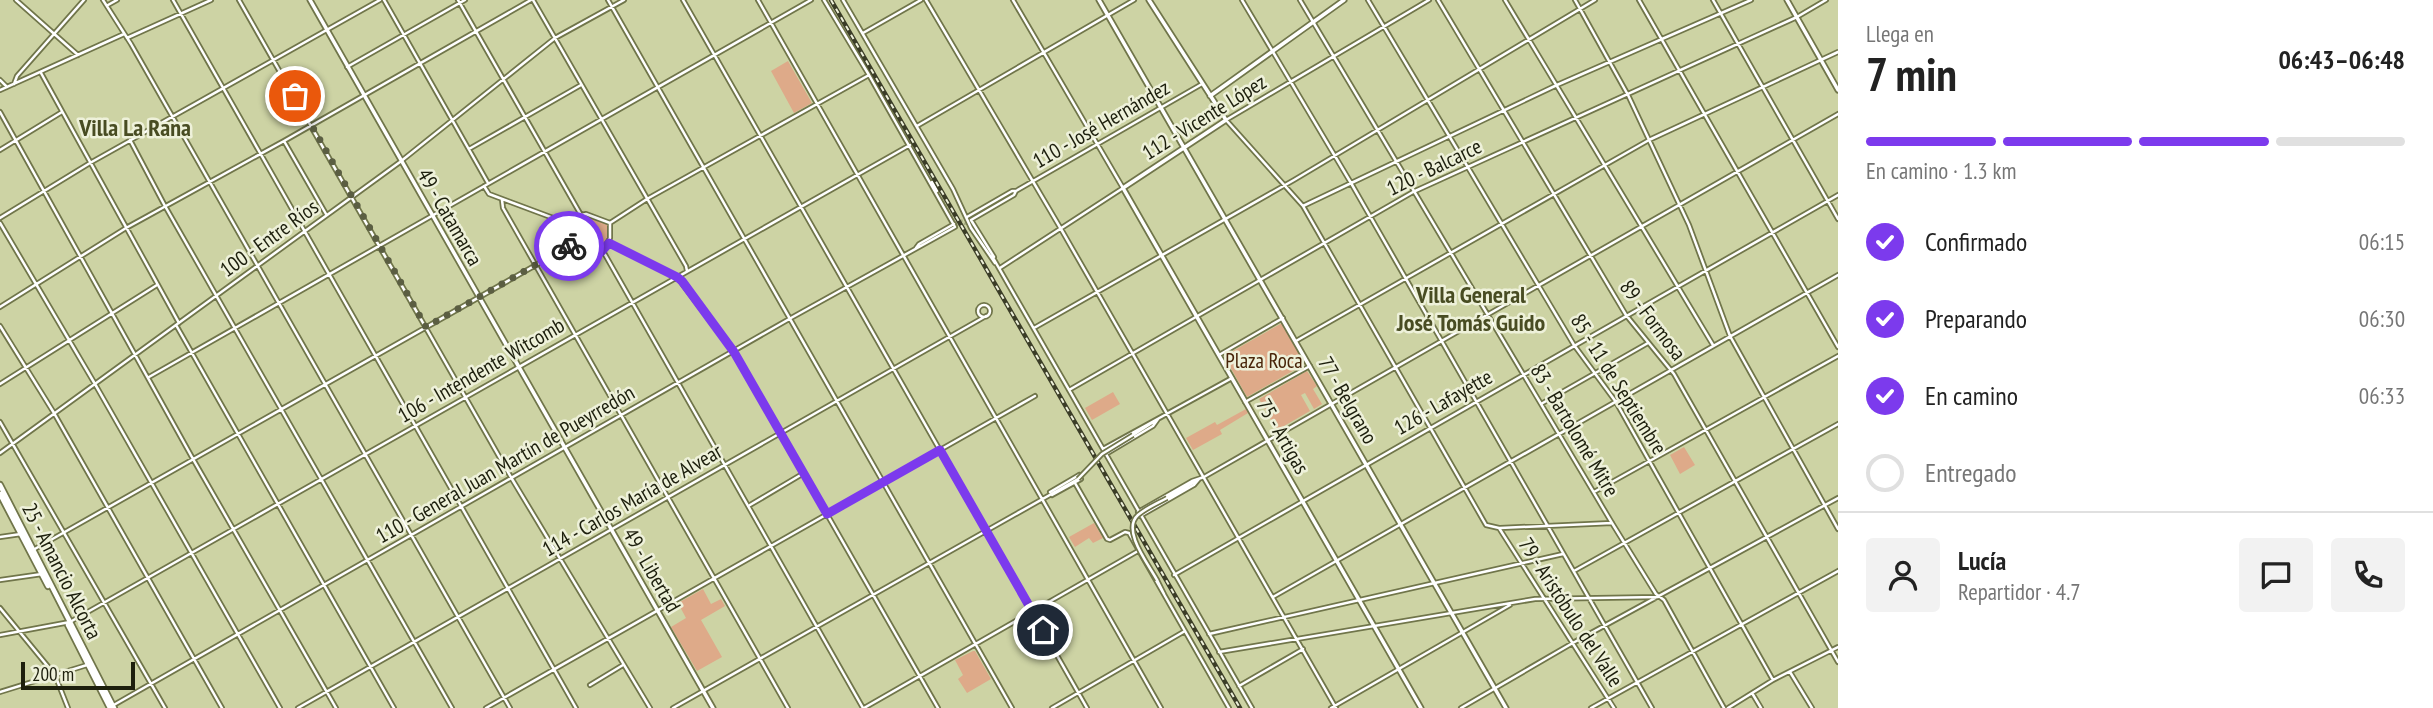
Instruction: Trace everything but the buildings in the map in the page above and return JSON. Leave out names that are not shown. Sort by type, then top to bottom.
[{"type":"main road","name":"25 - Amancio Alcorta","points":[[0,485],[23,533]]},
{"type":"main road","points":[[0,494],[32,550],[112,707]]},
{"type":"street","points":[[16,0],[78,55]]},
{"type":"street","points":[[14,84],[17,76],[84,0]]},
{"type":"street","points":[[103,0],[510,708]]},
{"type":"street","points":[[107,5],[117,0]]},
{"type":"street","points":[[173,0],[576,708]]},
{"type":"street","points":[[127,38],[211,0]]},
{"type":"street","points":[[239,0],[512,479],[650,708]]},
{"type":"street","name":"49 - Catamarca","points":[[310,0],[565,448]]},
{"type":"street","points":[[0,218],[172,116],[382,0],[488,184]]},
{"type":"street","points":[[347,67],[465,0]]},
{"type":"street","points":[[0,307],[126,228],[532,0],[687,271]]},
{"type":"street","points":[[608,0],[1012,708]]},
{"type":"street","name":"100 - Entre Ríos","points":[[0,453],[400,162],[555,38],[624,0]]},
{"type":"street","points":[[683,0],[1087,708]]},
{"type":"street","points":[[758,0],[1161,708]]},
{"type":"street","points":[[149,377],[811,0]]},
{"type":"street","points":[[824,0],[937,191]]},
{"type":"street","points":[[843,0],[967,217],[999,267]]},
{"type":"street","points":[[863,33],[921,0]]},
{"type":"street","points":[[926,0],[1132,352],[1334,707],[1514,603]]},
{"type":"street","name":"75 - Artigas","points":[[1013,0],[1421,708]]},
{"type":"street","name":"77 - Belgrano","points":[[1099,0],[1506,708]]},
{"type":"street","points":[[916,125],[1134,0]]},
{"type":"street","name":"79 - Aristóbulo del Valle","points":[[1149,0],[1226,120],[1303,206],[1486,525],[1499,528],[1614,708]]},
{"type":"street","points":[[1250,0],[1243,2],[1351,183],[1652,708]]},
{"type":"street","name":"83 - Bartolomé Mitre","points":[[1300,0],[1612,523],[1658,597],[1664,600],[1726,708]]},
{"type":"street","points":[[1210,96],[1344,0]]},
{"type":"street","name":"85 - 11 de Septiembre","points":[[1368,0],[1574,345],[1616,402],[1773,680]]},
{"type":"street","name":"112 - Vicente López","points":[[999,267],[1226,120],[1429,0]]},
{"type":"street","name":"89 - Formosa","points":[[1438,0],[1626,315],[1672,370],[1838,662]]},
{"type":"street","points":[[1505,0],[1713,346]]},
{"type":"street","points":[[1575,0],[1628,95],[1679,204],[1730,337],[1838,528]]},
{"type":"street","points":[[1034,328],[1285,185],[1595,0]]},
{"type":"street","points":[[1639,0],[1838,347]]},
{"type":"street","points":[[1713,0],[1838,219]]},
{"type":"street","points":[[1303,206],[1557,85],[1751,0]]},
{"type":"street","points":[[1787,0],[1838,90]]},
{"type":"street","name":"120 - Balcarce","points":[[1069,390],[1413,192],[1739,44],[1826,0]]},
{"type":"street","points":[[459,1],[581,215]]},
{"type":"street","points":[[0,90],[124,34]]},
{"type":"street","points":[[1296,341],[1649,140],[1838,52]]},
{"type":"street","points":[[41,72],[158,285],[192,353],[394,708]]},
{"type":"street","points":[[610,223],[869,75]]},
{"type":"street","points":[[0,80],[7,87]]},
{"type":"street","name":"110 - José Hernández","points":[[967,217],[1202,84]]},
{"type":"street","points":[[469,149],[582,85]]},
{"type":"street","points":[[0,112],[193,459],[336,708]]},
{"type":"street","points":[[0,150],[62,112]]},
{"type":"street","points":[[1139,514],[1192,481],[1204,477],[1838,114]]},
{"type":"street","points":[[130,140],[216,296],[452,708]]},
{"type":"street","points":[[285,141],[327,215]]},
{"type":"street","name":"106 - Intendente Witcomb","points":[[0,635],[69,623],[910,145]]},
{"type":"street","name":"110 - General Juan Martín de Pueyrredón","points":[[112,707],[954,226],[923,168]]},
{"type":"street","points":[[484,186],[489,194],[502,200],[573,226]]},
{"type":"street","name":"110 - José Hernández","points":[[999,267],[971,220],[1014,195],[1016,191]]},
{"type":"street","name":"126 - Lafayette","points":[[1174,575],[1838,195]]},
{"type":"street","points":[[502,200],[503,208],[788,708]]},
{"type":"street","points":[[581,215],[610,223]]},
{"type":"street","points":[[573,244],[573,226],[581,215]]},
{"type":"street","points":[[0,223],[280,708]]},
{"type":"street","points":[[603,251],[609,243],[610,223]]},
{"type":"street","points":[[609,243],[677,277],[734,352],[938,708]]},
{"type":"street","points":[[32,550],[573,244],[603,251],[863,708],[1138,551]]},
{"type":"street","points":[[992,256],[1252,708]]},
{"type":"street","points":[[1273,597],[1838,275]]},
{"type":"street","points":[[0,384],[158,285]]},
{"type":"street","name":"114 - Carlos María de Alvear","points":[[298,708],[950,337],[980,317],[986,316],[990,310],[985,304],[978,308],[980,317]]},
{"type":"street","points":[[1219,355],[1283,318]]},
{"type":"street","points":[[0,326],[54,413],[222,708]]},
{"type":"street","points":[[1541,404],[1648,342]]},
{"type":"street","points":[[1594,492],[1838,356]]},
{"type":"street","points":[[1245,402],[1310,366]]},
{"type":"street","points":[[673,708],[1078,479],[1102,454],[1232,378]]},
{"type":"street","points":[[486,708],[1035,396]]},
{"type":"street","points":[[1103,449],[1158,419]]},
{"type":"street","points":[[1106,454],[1153,426],[1158,419]]},
{"type":"street","points":[[0,422],[165,708]]},
{"type":"street","points":[[1574,571],[1838,424]]},
{"type":"street","name":"49 - Libertad","points":[[565,448],[713,708]]},
{"type":"street","points":[[748,506],[804,473]]},
{"type":"street","points":[[1079,475],[1082,479],[1053,495],[1050,494],[1079,475]]},
{"type":"street","points":[[1199,479],[1139,515],[1132,526],[1133,538],[1229,708]]},
{"type":"street","points":[[1075,483],[1107,539],[1127,531],[1168,600]]},
{"type":"street","points":[[1461,708],[1571,644],[1838,498]]},
{"type":"street","points":[[1499,528],[1612,523]]},
{"type":"street","points":[[0,537],[23,533]]},
{"type":"street","points":[[1209,635],[1563,554]]},
{"type":"street","points":[[1591,708],[1838,571]]},
{"type":"street","points":[[0,580],[44,574]]},
{"type":"street","points":[[1219,652],[1542,598],[1658,597]]},
{"type":"street","points":[[0,608],[55,676],[68,708]]},
{"type":"street","points":[[1052,708],[1185,631]]},
{"type":"street","points":[[1726,708],[1773,680],[1838,648]]},
{"type":"street","points":[[1239,686],[1303,649]]},
{"type":"street","points":[[0,692],[90,664]]},
{"type":"street","points":[[590,685],[623,665]]},
{"type":"street","points":[[1790,672],[1812,708]]},
{"type":"street","points":[[1752,693],[1761,708]]},
{"type":"green space","points":[[788,61],[812,103],[794,113],[771,71]]},
{"type":"green space","points":[[586,217],[607,224],[609,236],[602,248],[577,243],[575,240],[576,226]]},
{"type":"green space","name":"Plaza Roca","points":[[1282,323],[1305,364],[1247,397],[1224,356]]},
{"type":"green space","points":[[1307,371],[1317,386],[1313,389],[1322,404],[1314,409],[1305,393],[1301,395],[1310,411],[1277,430],[1259,399]]},
{"type":"green space","points":[[1113,392],[1120,404],[1092,420],[1085,408]]},
{"type":"green space","points":[[1246,409],[1248,413],[1220,430],[1222,434],[1193,450],[1186,438]]},
{"type":"green space","points":[[1684,447],[1695,465],[1680,474],[1670,455]]},
{"type":"green space","points":[[1094,523],[1103,538],[1093,543],[1089,538],[1075,547],[1069,537]]},
{"type":"green space","points":[[703,589],[711,604],[721,599],[725,606],[701,620],[722,657],[697,671],[671,627],[686,618],[678,603]]},
{"type":"green space","points":[[973,651],[991,679],[967,693],[958,679],[963,675],[955,660]]},
{"type":"tunnel","points":[[937,191],[958,222],[972,217],[1016,191]]},
{"type":"tunnel","points":[[942,233],[957,225],[970,223],[988,250]]},
{"type":"railway","points":[[831,0],[1240,708]]},
{"type":"way so far","points":[[295,96],[426,327],[569,246]]},
{"type":"district","name":"Villa La Rana","points":[[135,127]]},
{"type":"district","name":"Villa General José Tomás Guido","points":[[1471,308]]},
{"type":"route","points":[[569,246],[573,244],[601,252],[609,243],[677,277],[734,352],[827,514],[940,450],[1043,630]]}]
